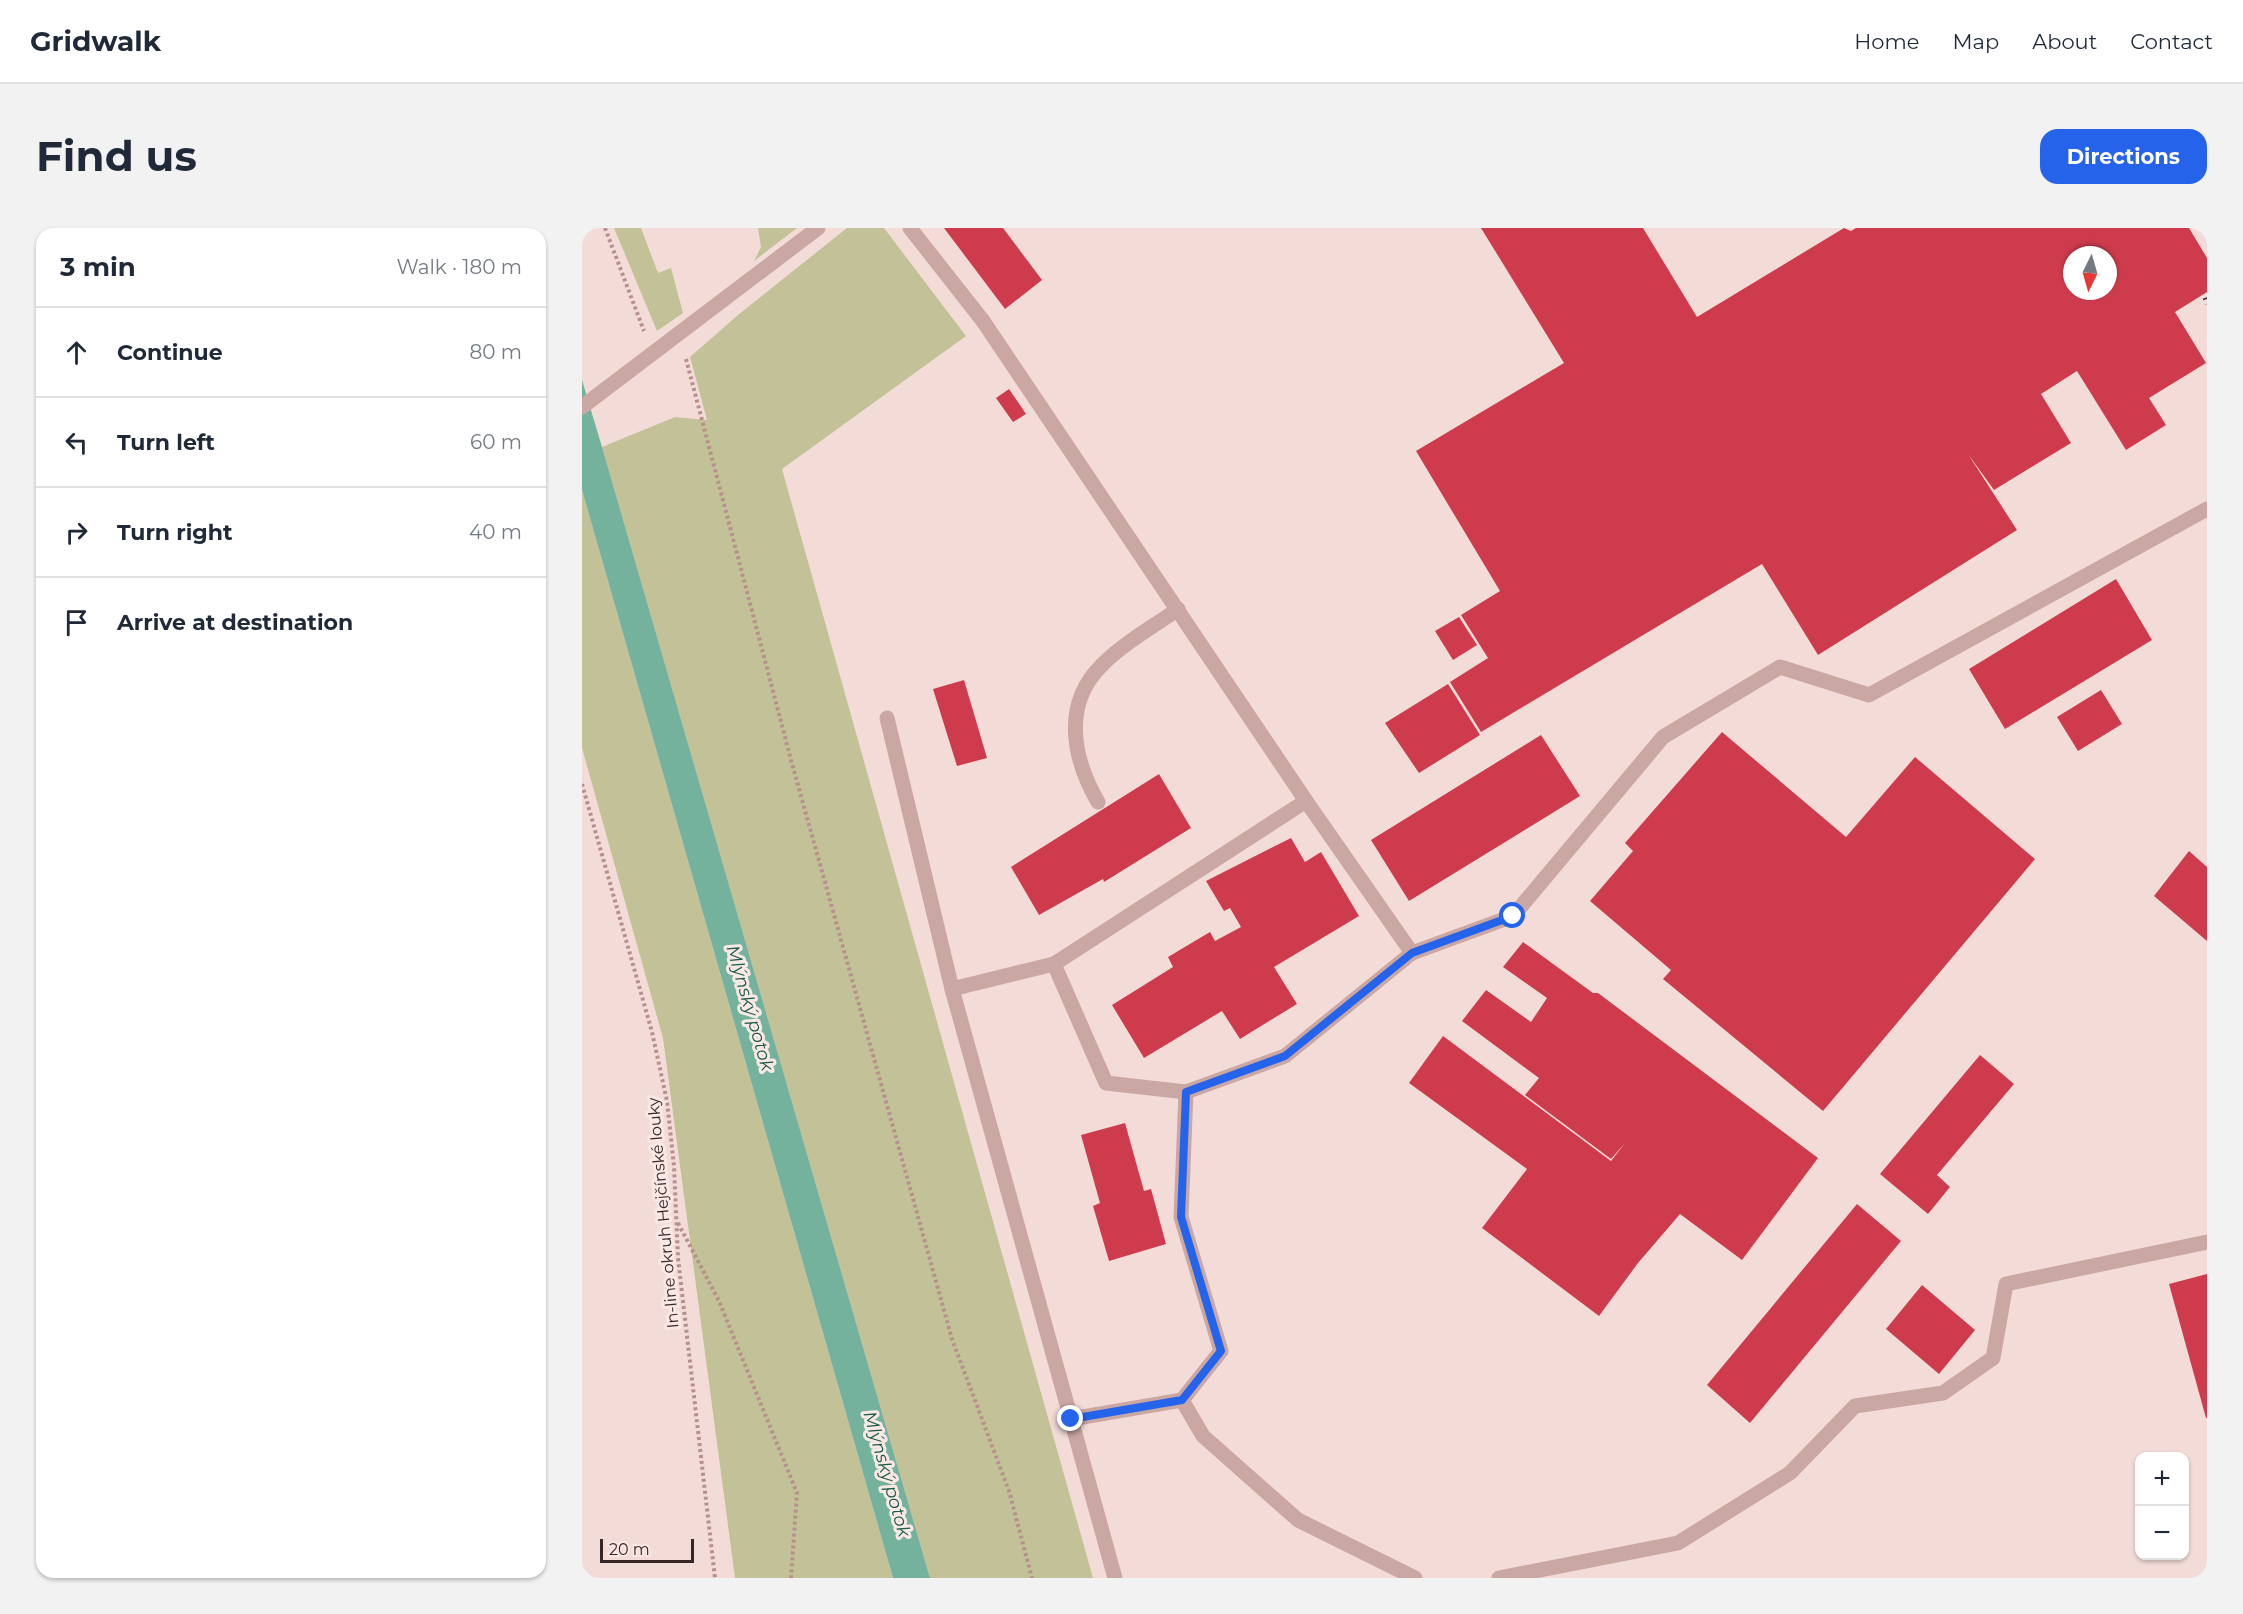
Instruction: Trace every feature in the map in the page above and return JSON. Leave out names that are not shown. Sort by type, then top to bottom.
[{"type":"street","points":[[582,407],[818,228]]},
{"type":"street","points":[[910,228],[983,321],[1306,801],[1412,953]]},
{"type":"street","points":[[1054,964],[1106,1083],[1186,1092],[1285,1056],[1412,953],[1513,916],[1663,737],[1780,667],[1869,695],[2207,509]]},
{"type":"street","points":[[1098,802],[1079,761],[1075,742],[1077,706],[1086,686],[1101,666],[1178,609]]},
{"type":"street","points":[[887,718],[952,988],[1115,1578]]},
{"type":"street","points":[[952,988],[1054,964],[1306,801]]},
{"type":"street","points":[[1071,1419],[1182,1400],[1221,1351],[1181,1217],[1186,1092]]},
{"type":"street","points":[[1499,1578],[1678,1543],[1790,1473],[1855,1406],[1943,1393],[1993,1358],[2006,1284],[2207,1242]]},
{"type":"street","points":[[1182,1400],[1203,1436],[1298,1520],[1415,1578]]},
{"type":"path","points":[[605,228],[652,354]]},
{"type":"path","points":[[677,334],[791,760],[952,1339],[1009,1491],[1032,1578]]},
{"type":"path","name":"In-line okruh Hejčínské louky","points":[[582,784],[652,1032],[667,1101],[686,1334],[715,1578]]},
{"type":"path","points":[[676,1220],[718,1301],[797,1493],[791,1578]]},
{"type":"shaded area","points":[[614,228],[641,228],[658,273],[671,268],[683,313],[657,331]]},
{"type":"shaded area","points":[[758,228],[797,228],[754,261],[761,247]]},
{"type":"shaded area","points":[[847,228],[884,228],[966,336],[782,469],[1093,1578],[930,1578],[602,447],[675,417],[707,420],[690,357],[738,315]]},
{"type":"shaded area","points":[[582,490],[893,1578],[735,1578],[663,1038],[582,748]]},
{"type":"water","name":"Mlýnský potok","points":[[582,380],[930,1578],[893,1578],[582,490]]},
{"type":"building","points":[[944,228],[1003,228],[1042,280],[1005,309]]},
{"type":"building","points":[[1481,228],[1643,228],[1697,317],[1844,228],[1851,231],[1856,228],[2189,228],[2207,258],[2207,292],[2175,312],[2206,363],[2149,398],[2166,425],[2126,450],[2077,371],[2041,394],[2071,443],[1994,490],[1968,454],[2017,530],[1818,655],[1762,564],[1481,732],[1450,682],[1488,658],[1461,615],[1500,591],[1416,451],[1564,363]]},
{"type":"building","points":[[1009,389],[1026,414],[1013,422],[996,398]]},
{"type":"building","points":[[2116,579],[2152,640],[2005,729],[1969,669]]},
{"type":"building","points":[[1459,617],[1477,645],[1453,660],[1435,631]]},
{"type":"building","points":[[964,680],[987,758],[957,766],[933,689]]},
{"type":"building","points":[[1448,684],[1480,735],[1419,773],[1385,723]]},
{"type":"building","points":[[2101,690],[2122,724],[2078,751],[2057,717]]},
{"type":"building","points":[[1722,732],[1846,837],[1915,757],[2035,859],[1823,1111],[1663,979],[1671,970],[1590,901],[1633,851],[1625,843]]},
{"type":"building","points":[[1541,735],[1580,796],[1409,901],[1371,840]]},
{"type":"building","points":[[1159,774],[1191,828],[1104,882],[1103,879],[1039,915],[1011,867]]},
{"type":"building","points":[[1291,838],[1305,862],[1321,852],[1359,916],[1274,967],[1297,1004],[1240,1039],[1222,1011],[1144,1058],[1112,1005],[1173,967],[1168,957],[1210,932],[1215,941],[1241,927],[1230,908],[1224,911],[1206,881]]},
{"type":"building","points":[[2189,851],[2207,867],[2207,941],[2154,896]]},
{"type":"building","points":[[1523,942],[1593,993],[1598,993],[1818,1158],[1742,1260],[1680,1214],[1638,1263],[1599,1316],[1482,1228],[1527,1169],[1409,1083],[1443,1036],[1611,1161],[1625,1143],[1611,1159],[1525,1095],[1539,1078],[1462,1021],[1486,990],[1531,1022],[1547,998],[1503,967]]},
{"type":"building","points":[[1980,1055],[2014,1084],[1937,1175],[1950,1187],[1928,1214],[1880,1174]]},
{"type":"building","points":[[1125,1123],[1144,1191],[1151,1189],[1166,1244],[1109,1261],[1093,1206],[1100,1203],[1081,1135]]},
{"type":"building","points":[[1857,1204],[1901,1241],[1750,1423],[1707,1385]]},
{"type":"building","points":[[2207,1274],[2207,1418],[2206,1418],[2169,1284]]},
{"type":"building","points":[[1922,1285],[1975,1330],[1939,1374],[1886,1329]]},
{"type":"railway","points":[[2205,298],[2207,304]]},
{"type":"route","points":[[1071,1419],[1182,1400],[1221,1351],[1181,1217],[1186,1092],[1285,1056],[1412,953],[1513,916]]}]
